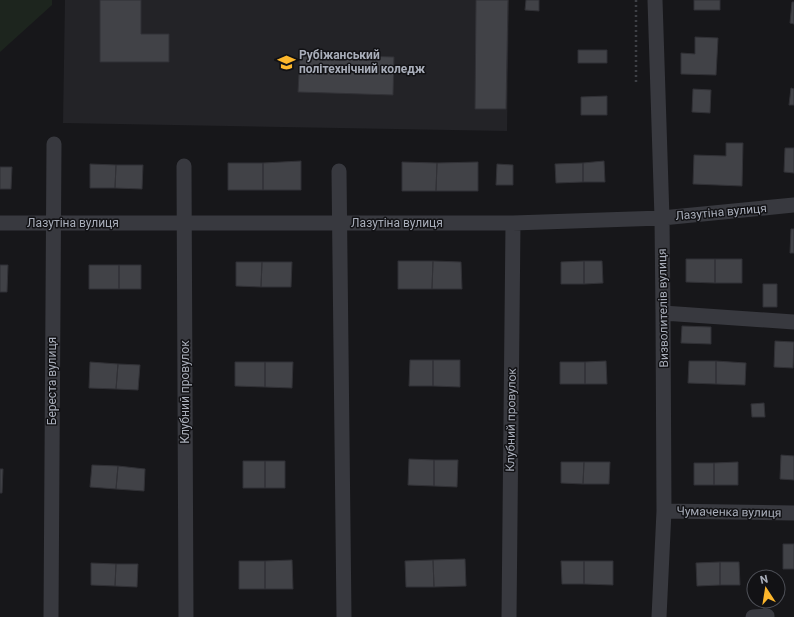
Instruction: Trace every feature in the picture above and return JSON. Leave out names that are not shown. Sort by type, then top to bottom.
[{"type":"street","name":"Визволителів вулиця","points":[[655,0],[662,218],[663,313],[664,511],[659,617]]},
{"type":"street","name":"Береста вулиця","points":[[51,617],[54,144]]},
{"type":"street","name":"Клубний провулок","points":[[184,166],[186,617]]},
{"type":"street","points":[[339,171],[344,617]]},
{"type":"street","name":"Лазутіна вулиця","points":[[0,223],[513,223],[662,218],[794,205]]},
{"type":"street","name":"Клубний провулок","points":[[509,617],[513,223]]},
{"type":"street","points":[[663,313],[794,322]]},
{"type":"street","name":"Чумаченка вулиця","points":[[664,511],[794,513]]},
{"type":"path","points":[[636,0],[636,85]]},
{"type":"shaded area","points":[[0,0],[52,0],[52,5],[0,52]]},
{"type":"shaded area","name":"Рубіжанський політехнічний коледж","points":[[65,0],[509,0],[507,131],[63,123]]},
{"type":"building","points":[[100,0],[141,0],[141,34],[169,34],[169,62],[100,62]]},
{"type":"building","points":[[476,0],[508,0],[506,109],[475,109]]},
{"type":"building","points":[[526,0],[539,0],[539,11],[525,10]]},
{"type":"building","points":[[694,0],[720,0],[720,10],[694,10]]},
{"type":"building","points":[[792,2],[794,2],[794,24],[790,23]]},
{"type":"building","points":[[695,37],[718,38],[716,75],[681,74],[681,53],[695,54]]},
{"type":"building","points":[[578,50],[607,50],[607,63],[578,63]]},
{"type":"building","points":[[300,54],[394,57],[393,95],[298,92]]},
{"type":"building","points":[[791,88],[794,89],[794,105],[789,105]]},
{"type":"building","points":[[693,89],[711,90],[710,113],[692,112]]},
{"type":"building","points":[[607,96],[607,115],[581,115],[581,97]]},
{"type":"building","points":[[726,143],[743,143],[742,186],[693,184],[694,155],[726,156]]},
{"type":"building","points":[[785,148],[794,148],[794,173],[784,172]]},
{"type":"building","points":[[301,161],[301,190],[263,190],[263,163]]},
{"type":"building","points":[[604,161],[605,182],[583,182],[583,163]]},
{"type":"building","points":[[402,162],[437,163],[436,191],[402,191]]},
{"type":"building","points":[[478,162],[478,191],[436,191],[437,163]]},
{"type":"building","points":[[228,163],[263,163],[263,190],[228,190]]},
{"type":"building","points":[[583,163],[583,182],[556,183],[555,164]]},
{"type":"building","points":[[90,164],[116,165],[115,188],[90,188]]},
{"type":"building","points":[[497,164],[513,165],[513,185],[496,185]]},
{"type":"building","points":[[116,165],[143,165],[142,189],[115,188]]},
{"type":"building","points":[[0,167],[12,167],[11,189],[0,189]]},
{"type":"building","points":[[791,229],[794,229],[794,253],[790,253]]},
{"type":"building","points":[[686,259],[715,259],[715,283],[686,282]]},
{"type":"building","points":[[715,259],[742,259],[742,283],[715,283]]},
{"type":"building","points":[[398,261],[433,261],[432,289],[398,289]]},
{"type":"building","points":[[433,261],[461,262],[462,289],[432,289]]},
{"type":"building","points":[[584,261],[602,261],[603,283],[584,284]]},
{"type":"building","points":[[584,261],[584,284],[561,284],[561,262]]},
{"type":"building","points":[[236,262],[262,262],[261,287],[236,286]]},
{"type":"building","points":[[262,262],[292,262],[291,287],[261,287]]},
{"type":"building","points":[[0,265],[8,265],[7,292],[0,292]]},
{"type":"building","points":[[89,265],[119,265],[119,289],[89,289]]},
{"type":"building","points":[[119,265],[141,265],[141,289],[119,289]]},
{"type":"building","points":[[763,284],[777,284],[777,307],[763,307]]},
{"type":"building","points":[[682,326],[711,327],[711,344],[681,343]]},
{"type":"building","points":[[775,341],[794,342],[793,368],[774,367]]},
{"type":"building","points":[[410,360],[433,360],[433,386],[409,386]]},
{"type":"building","points":[[433,360],[460,360],[460,387],[433,386]]},
{"type":"building","points":[[606,361],[607,384],[585,384],[585,362]]},
{"type":"building","points":[[689,361],[716,361],[716,384],[688,383]]},
{"type":"building","points":[[716,361],[746,363],[745,385],[716,384]]},
{"type":"building","points":[[90,362],[118,364],[116,389],[89,388]]},
{"type":"building","points":[[235,362],[265,362],[265,387],[235,386]]},
{"type":"building","points":[[265,362],[293,362],[292,388],[265,387]]},
{"type":"building","points":[[560,362],[585,362],[585,384],[560,384]]},
{"type":"building","points":[[118,364],[140,365],[138,390],[116,389]]},
{"type":"building","points":[[764,403],[765,417],[752,417],[751,404]]},
{"type":"building","points":[[781,455],[794,456],[794,480],[780,479]]},
{"type":"building","points":[[409,459],[434,460],[434,486],[408,485]]},
{"type":"building","points":[[434,460],[458,460],[457,487],[434,486]]},
{"type":"building","points":[[243,461],[265,461],[265,488],[243,488]]},
{"type":"building","points":[[265,461],[285,461],[285,488],[265,488]]},
{"type":"building","points":[[561,462],[584,462],[583,484],[561,483]]},
{"type":"building","points":[[584,462],[610,462],[609,484],[583,484]]},
{"type":"building","points":[[738,462],[738,485],[714,485],[714,463]]},
{"type":"building","points":[[694,463],[714,463],[714,485],[694,485]]},
{"type":"building","points":[[92,465],[118,466],[116,489],[90,487]]},
{"type":"building","points":[[118,466],[145,469],[144,491],[116,489]]},
{"type":"building","points":[[0,469],[3,469],[2,493],[0,493]]},
{"type":"building","points":[[783,544],[794,544],[794,569],[783,569]]},
{"type":"building","points":[[465,559],[466,586],[434,587],[433,560]]},
{"type":"building","points":[[292,560],[293,589],[265,589],[265,561]]},
{"type":"building","points":[[433,560],[434,587],[406,587],[405,561]]},
{"type":"building","points":[[239,561],[265,561],[265,589],[239,589]]},
{"type":"building","points":[[561,561],[584,561],[584,584],[562,584]]},
{"type":"building","points":[[584,561],[613,561],[613,585],[584,584]]},
{"type":"building","points":[[720,562],[739,562],[740,585],[720,585]]},
{"type":"building","points":[[720,562],[720,585],[697,586],[696,563]]},
{"type":"building","points":[[91,563],[116,564],[115,586],[91,585]]},
{"type":"building","points":[[116,564],[138,564],[137,587],[115,586]]},
{"type":"place","name":"Рубіжанський політехнічний коледж","points":[[286,62]]}]
